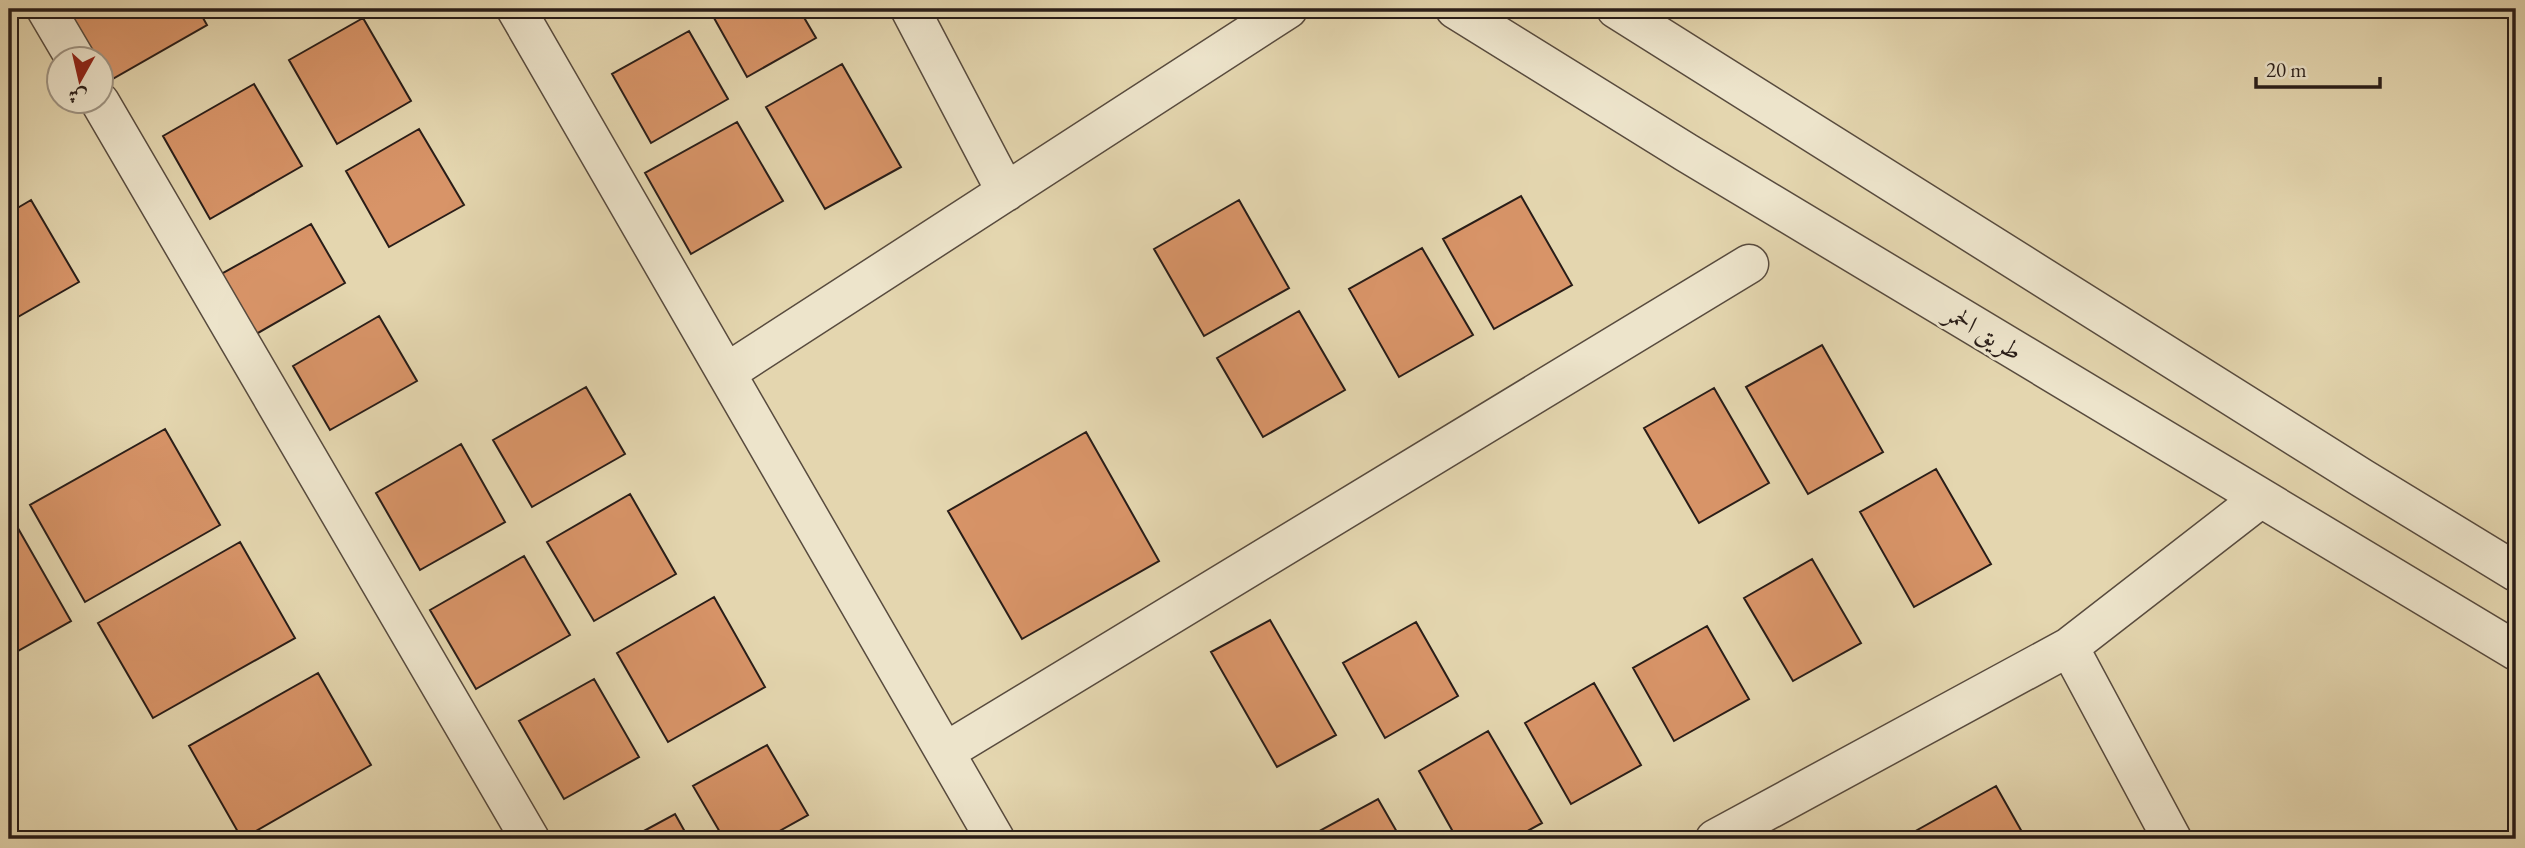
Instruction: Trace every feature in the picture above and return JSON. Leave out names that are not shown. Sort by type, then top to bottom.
[{"type":"street","points":[[46,9],[68,46]]},
{"type":"street","points":[[516,9],[995,839]]},
{"type":"street","points":[[910,9],[1006,192]]},
{"type":"street","points":[[726,373],[1288,9]]},
{"type":"street","name":"طريق الحمر","points":[[1455,9],[1687,153],[2516,651]]},
{"type":"street","points":[[1616,9],[2516,572]]},
{"type":"street","points":[[108,116],[530,839]]},
{"type":"street","points":[[945,752],[1749,264]]},
{"type":"street","points":[[1715,839],[2069,647],[2261,498]]},
{"type":"street","points":[[2069,647],[2172,839]]},
{"type":"building","points":[[58,9],[198,9],[207,25],[116,77],[116,46],[79,46]]},
{"type":"building","points":[[709,9],[799,9],[816,38],[747,77]]},
{"type":"building","points":[[363,18],[411,101],[337,144],[289,60]]},
{"type":"building","points":[[689,31],[728,99],[651,143],[612,74]]},
{"type":"building","points":[[842,64],[901,167],[825,209],[766,107]]},
{"type":"building","points":[[254,84],[302,166],[210,219],[163,136]]},
{"type":"building","points":[[737,122],[783,201],[691,254],[645,173]]},
{"type":"building","points":[[419,129],[464,205],[389,247],[346,171]]},
{"type":"building","points":[[1521,196],[1572,285],[1494,329],[1443,239]]},
{"type":"building","points":[[31,200],[79,282],[9,322],[9,213]]},
{"type":"building","points":[[1239,200],[1289,288],[1204,336],[1154,249]]},
{"type":"building","points":[[311,224],[345,283],[251,337],[216,277]]},
{"type":"building","points":[[1422,248],[1473,335],[1399,377],[1349,289]]},
{"type":"building","points":[[1299,311],[1345,390],[1263,437],[1217,358]]},
{"type":"building","points":[[379,316],[417,381],[330,430],[293,366]]},
{"type":"building","points":[[1822,345],[1883,452],[1808,494],[1746,387]]},
{"type":"building","points":[[586,387],[625,454],[532,507],[493,440]]},
{"type":"building","points":[[1714,388],[1769,483],[1699,523],[1644,428]]},
{"type":"building","points":[[165,429],[220,525],[85,602],[30,505]]},
{"type":"building","points":[[1086,432],[1159,561],[1022,639],[948,511]]},
{"type":"building","points":[[461,444],[505,522],[420,570],[376,493]]},
{"type":"building","points":[[1936,469],[1991,564],[1914,607],[1860,512]]},
{"type":"building","points":[[630,494],[676,574],[594,621],[547,542]]},
{"type":"building","points":[[11,516],[71,621],[9,656],[9,517]]},
{"type":"building","points":[[240,542],[295,638],[153,718],[98,623]]},
{"type":"building","points":[[524,556],[570,635],[476,689],[430,610]]},
{"type":"building","points":[[1812,559],[1861,643],[1793,681],[1744,598]]},
{"type":"building","points":[[714,597],[765,687],[668,742],[617,653]]},
{"type":"building","points":[[1270,620],[1336,735],[1277,767],[1211,652]]},
{"type":"building","points":[[1416,622],[1458,696],[1385,738],[1343,663]]},
{"type":"building","points":[[1707,626],[1749,699],[1674,741],[1633,668]]},
{"type":"building","points":[[318,673],[371,765],[242,839],[189,746]]},
{"type":"building","points":[[594,679],[639,757],[564,799],[519,721]]},
{"type":"building","points":[[1594,683],[1641,765],[1571,804],[1525,723]]},
{"type":"building","points":[[1488,731],[1542,823],[1513,839],[1457,839],[1419,771]]},
{"type":"building","points":[[767,745],[808,815],[765,839],[724,839],[693,786]]},
{"type":"building","points":[[1996,786],[2026,839],[1903,838]]},
{"type":"building","points":[[1378,799],[1401,839],[1312,839],[1310,836]]},
{"type":"building","points":[[675,814],[689,839],[629,839]]}]
